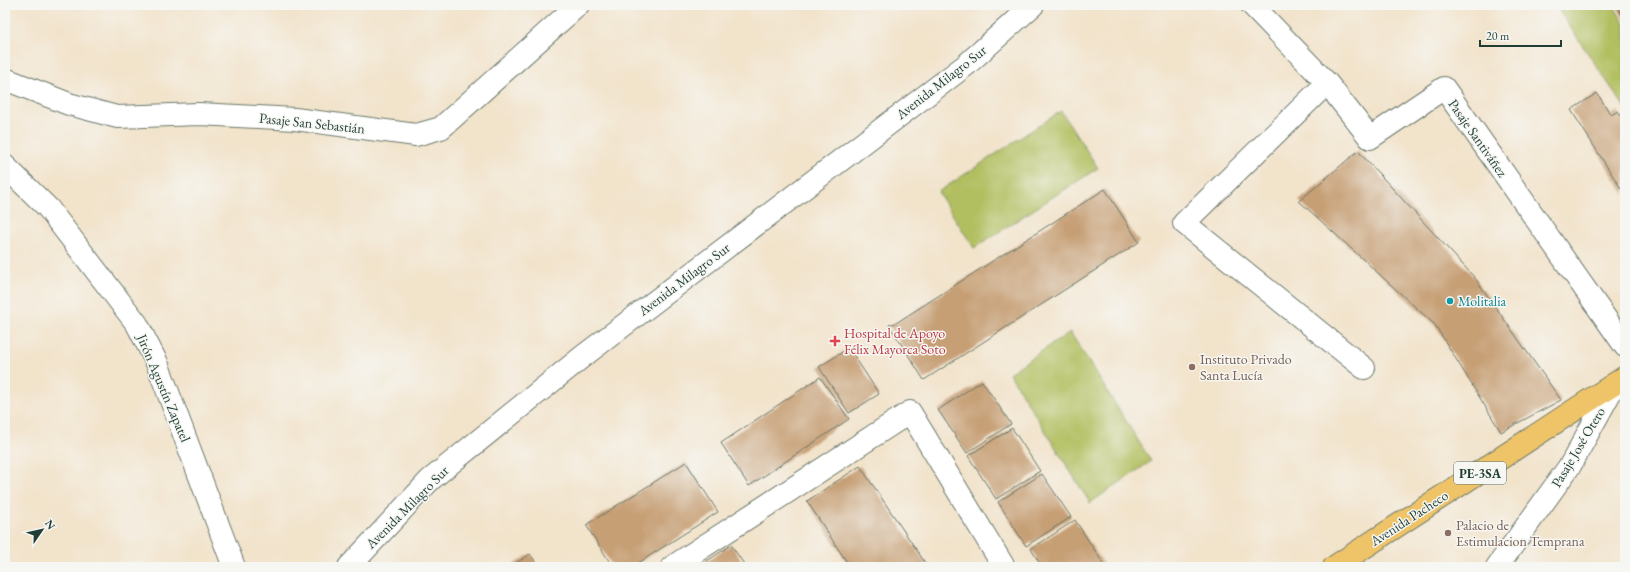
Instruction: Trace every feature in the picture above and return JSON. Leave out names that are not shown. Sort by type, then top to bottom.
[{"type":"highway","name":"Avenida Pacheco","points":[[1334,567],[1620,381]]},
{"type":"street","name":"Pasaje San Sebastián","points":[[5,79],[69,104],[117,117],[199,114],[295,119],[416,135],[441,128],[578,5]]},
{"type":"street","name":"Avenida Milagro Sur","points":[[349,567],[430,480],[582,357],[966,65],[1033,5]]},
{"type":"street","name":"Pasaje Santiváñez","points":[[1252,5],[1327,83],[1370,138],[1444,88],[1625,346]]},
{"type":"street","points":[[1327,83],[1184,223],[1364,368]]},
{"type":"street","name":"Jirón Agustín Zapatel","points":[[5,166],[48,208],[137,324],[157,363],[234,567]]},
{"type":"street","name":"Pasaje José Otero","points":[[1497,567],[1571,464],[1620,381]]},
{"type":"street","points":[[672,567],[910,412],[1004,567]]},
{"type":"green space","points":[[1555,5],[1613,5],[1625,24],[1625,108]]},
{"type":"green space","points":[[1061,111],[1098,168],[974,248],[938,192]]},
{"type":"green space","points":[[1070,332],[1151,461],[1090,503],[1009,373]]},
{"type":"building","points":[[1616,5],[1625,5],[1625,20]]},
{"type":"building","points":[[1597,93],[1611,115],[1618,111],[1625,122],[1625,195],[1571,110]]},
{"type":"building","name":"Molitalia","points":[[1358,151],[1475,278],[1561,400],[1501,432],[1435,325],[1299,201]]},
{"type":"building","points":[[1105,189],[1139,242],[924,380],[889,325],[896,323]]},
{"type":"building","points":[[849,348],[879,394],[849,413],[819,367]]},
{"type":"building","points":[[820,377],[849,419],[749,486],[721,443]]},
{"type":"building","points":[[982,381],[1011,424],[967,453],[938,410]]},
{"type":"building","points":[[1012,428],[1040,471],[996,499],[968,456]]},
{"type":"building","points":[[686,462],[718,512],[632,567],[613,567],[586,525]]},
{"type":"building","points":[[860,466],[928,567],[850,567],[807,501]]},
{"type":"building","points":[[1042,474],[1071,517],[1026,546],[998,502]]},
{"type":"building","points":[[1075,520],[1103,563],[1097,567],[1042,567],[1031,549]]},
{"type":"building","points":[[731,545],[746,567],[698,567]]},
{"type":"building","points":[[530,554],[539,567],[510,567]]},
{"type":"place","name":"Molitalia","points":[[1450,301]]},
{"type":"place","name":"Hospital de Apoyo Félix Mayorca Soto","points":[[835,341]]},
{"type":"place","name":"Instituto Privado Santa Lucía","points":[[1192,367]]},
{"type":"place","name":"Palacio de Estimulacion Temprana","points":[[1448,533]]}]
